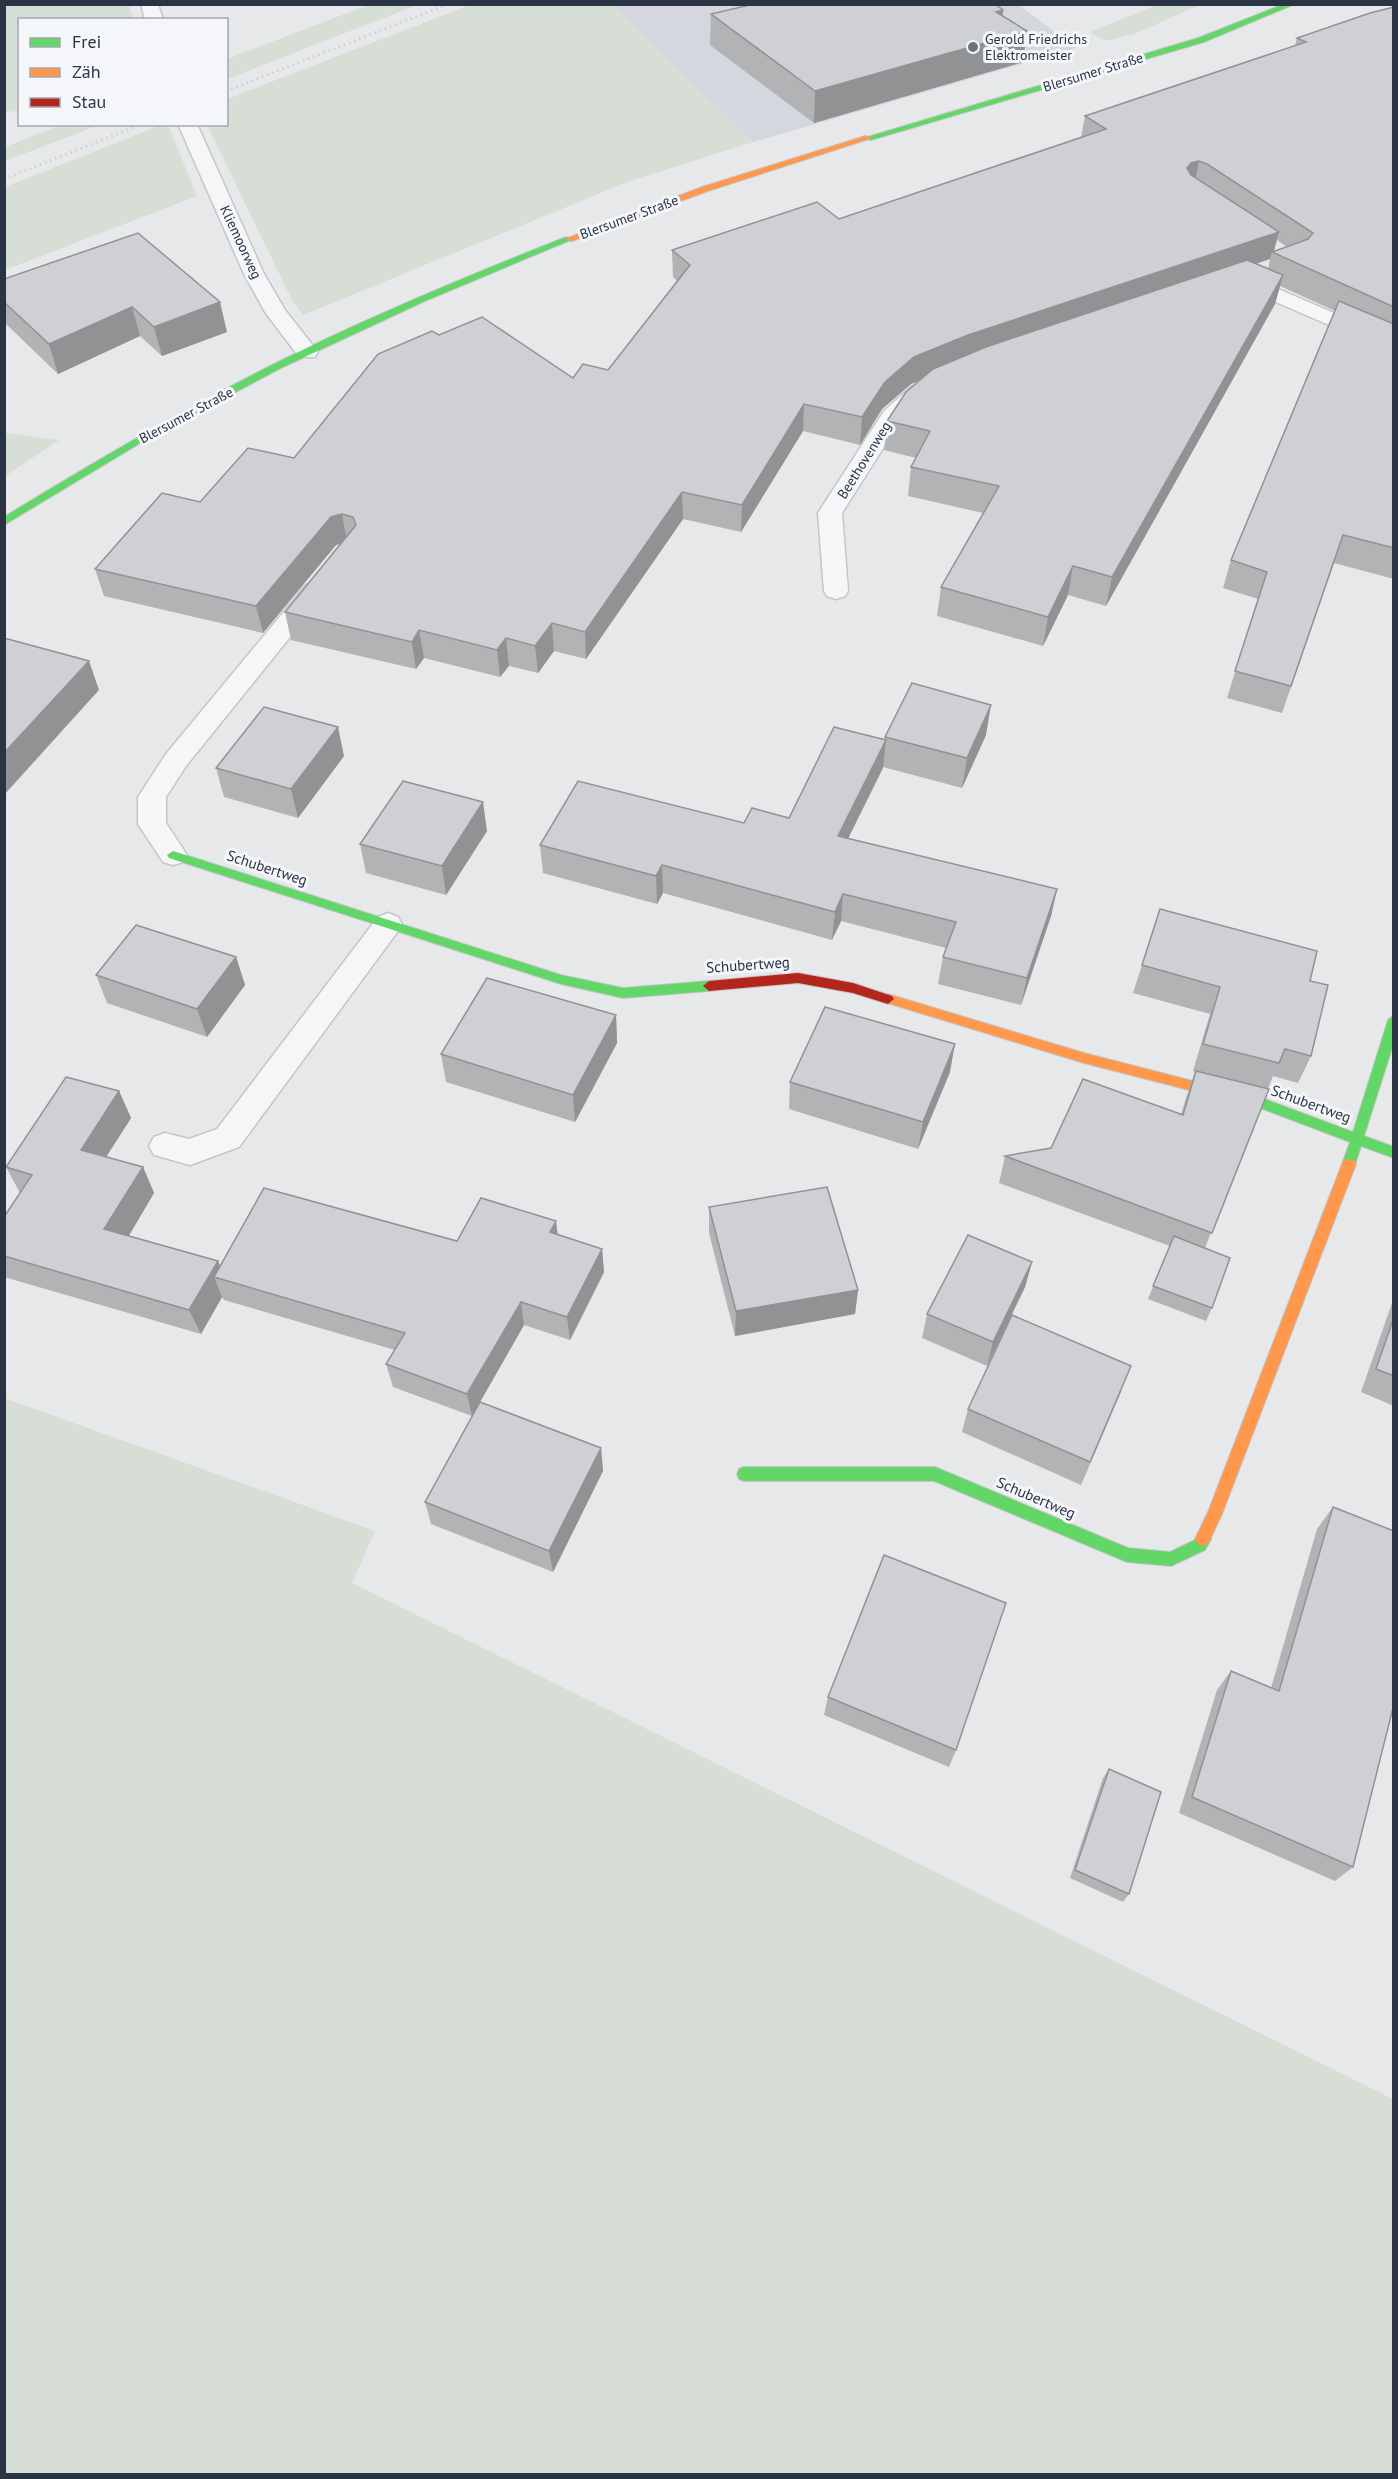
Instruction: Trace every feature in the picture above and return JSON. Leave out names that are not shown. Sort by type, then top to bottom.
[{"type":"main road","name":"Blersumer Straße","points":[[4,522],[120,451],[208,402],[307,352],[443,291],[613,221],[779,165],[1192,42],[1292,4]]},
{"type":"main road","name":"Schubertweg","points":[[173,855],[561,979],[622,993],[798,978],[853,988],[1084,1058],[1262,1103],[1394,1153]]},
{"type":"main road","name":"Schubertweg","points":[[744,1474],[935,1474],[1127,1555],[1171,1560],[1200,1545],[1215,1514],[1359,1139],[1394,1020]]},
{"type":"street","name":"Kliemoorweg","points":[[189,126],[254,274],[276,312],[307,352]]},
{"type":"street","points":[[1219,286],[1272,267]]},
{"type":"street","points":[[1241,279],[1394,347]]},
{"type":"street","name":"Beethovenweg","points":[[836,591],[830,513],[892,416],[920,391],[941,382]]},
{"type":"street","points":[[173,855],[152,824],[152,797],[176,760],[332,569]]},
{"type":"street","points":[[165,1146],[190,1152],[228,1138],[388,924]]},
{"type":"shaded area","points":[[5,4],[129,5],[133,18],[18,18],[18,112],[5,111]]},
{"type":"shaded area","points":[[368,5],[417,5],[228,79],[228,59]]},
{"type":"shaded area","points":[[470,5],[612,5],[753,142],[630,181],[303,315],[291,298],[207,126],[228,126],[228,99]]},
{"type":"shaded area","points":[[612,5],[1019,5],[1076,48],[753,142]]},
{"type":"shaded area","points":[[1156,5],[1199,5],[1137,33],[1106,41],[1090,32]]},
{"type":"shaded area","points":[[58,126],[96,126],[5,161],[5,147]]},
{"type":"shaded area","points":[[158,126],[168,126],[197,196],[5,270],[5,187]]},
{"type":"shaded area","points":[[5,433],[59,440],[5,476]]},
{"type":"shaded area","points":[[4,1398],[375,1531],[352,1583],[1393,2099],[1393,2474],[5,2474]]},
{"type":"building","points":[[754,4],[995,4],[1003,10],[996,12],[1027,31],[815,91],[711,14]]},
{"type":"building","points":[[1394,7],[1394,307],[1272,252],[1308,239],[1313,233],[1199,161],[1191,163],[1187,168],[1191,175],[1279,232],[968,335],[914,357],[885,382],[862,417],[804,404],[742,505],[682,492],[585,632],[552,623],[535,646],[506,638],[497,650],[419,630],[412,642],[285,612],[356,525],[353,517],[342,514],[331,517],[256,606],[95,569],[162,493],[200,502],[248,448],[294,458],[378,354],[432,331],[439,335],[482,317],[573,378],[583,364],[608,370],[690,265],[672,250],[817,202],[839,219],[1106,129],[1085,116],[1306,42],[1297,38]]},
{"type":"building","points":[[138,233],[220,302],[154,327],[132,307],[49,344],[4,302],[4,279]]},
{"type":"building","points":[[1247,260],[1283,275],[1112,577],[1073,566],[1048,617],[941,587],[999,486],[911,467],[930,431],[887,421],[906,392],[933,369],[986,347]]},
{"type":"building","points":[[1339,301],[1394,324],[1394,548],[1343,535],[1291,686],[1235,671],[1267,572],[1231,560]]},
{"type":"building","points":[[4,638],[89,661],[4,753]]},
{"type":"building","points":[[912,683],[991,705],[967,758],[885,737]]},
{"type":"building","points":[[264,707],[338,727],[291,789],[216,768]]},
{"type":"building","points":[[834,727],[886,740],[838,836],[1057,889],[1027,978],[943,957],[956,922],[843,894],[835,912],[662,865],[656,876],[540,845],[578,781],[744,823],[752,808],[789,818]]},
{"type":"building","points":[[403,781],[483,802],[442,866],[360,844]]},
{"type":"building","points":[[1160,909],[1317,951],[1310,981],[1328,985],[1311,1056],[1285,1049],[1279,1063],[1203,1044],[1220,987],[1142,965]]},
{"type":"building","points":[[136,925],[236,957],[197,1009],[96,975]]},
{"type":"building","points":[[487,978],[616,1015],[573,1095],[441,1054]]},
{"type":"building","points":[[825,1007],[955,1044],[923,1122],[790,1082]]},
{"type":"building","points":[[1196,1071],[1269,1089],[1212,1233],[1005,1156],[1051,1148],[1083,1079],[1183,1115]]},
{"type":"building","points":[[66,1077],[119,1091],[81,1150],[143,1167],[104,1229],[218,1261],[189,1310],[4,1256],[4,1217],[32,1175],[6,1167]]},
{"type":"building","points":[[827,1187],[858,1290],[736,1311],[709,1207]]},
{"type":"building","points":[[264,1188],[457,1241],[481,1198],[556,1221],[550,1232],[602,1249],[567,1317],[521,1302],[467,1394],[386,1364],[405,1333],[214,1277]]},
{"type":"building","points":[[968,1235],[1032,1262],[993,1342],[927,1314]]},
{"type":"building","points":[[1174,1236],[1230,1258],[1212,1308],[1153,1286]]},
{"type":"building","points":[[1012,1315],[1131,1366],[1090,1462],[968,1409]]},
{"type":"building","points":[[1394,1317],[1394,1376],[1376,1369]]},
{"type":"building","points":[[480,1402],[601,1448],[549,1551],[425,1502]]},
{"type":"building","points":[[1333,1507],[1394,1531],[1394,1704],[1353,1867],[1192,1797],[1231,1671],[1279,1691]]},
{"type":"building","points":[[884,1555],[1006,1603],[956,1750],[828,1697]]},
{"type":"building","points":[[1109,1769],[1161,1792],[1129,1894],[1075,1870]]},
{"type":"railway","points":[[228,90],[448,4]]},
{"type":"railway","points":[[4,179],[137,126]]},
{"type":"traffic: fast","points":[[868,138],[1201,40],[1292,4]]},
{"type":"traffic: fast","points":[[4,522],[138,440],[277,366],[373,320],[569,239]]},
{"type":"traffic: fast","points":[[173,855],[561,979],[623,993],[709,986]]},
{"type":"traffic: fast","points":[[1349,1164],[1394,1020]]},
{"type":"traffic: fast","points":[[1189,1085],[1262,1103],[1394,1153]]},
{"type":"traffic: fast","points":[[744,1474],[935,1474],[1127,1555],[1171,1559],[1200,1545],[1203,1539]]},
{"type":"traffic: slow","points":[[569,239],[705,189],[868,138]]},
{"type":"traffic: slow","points":[[888,999],[1084,1058],[1189,1085]]},
{"type":"traffic: slow","points":[[1203,1539],[1215,1514],[1349,1164]]},
{"type":"traffic: jam","points":[[709,986],[798,978],[853,988],[888,999]]},
{"type":"place","name":"Gerold Friedrichs Elektromeister","points":[[973,47]]}]
